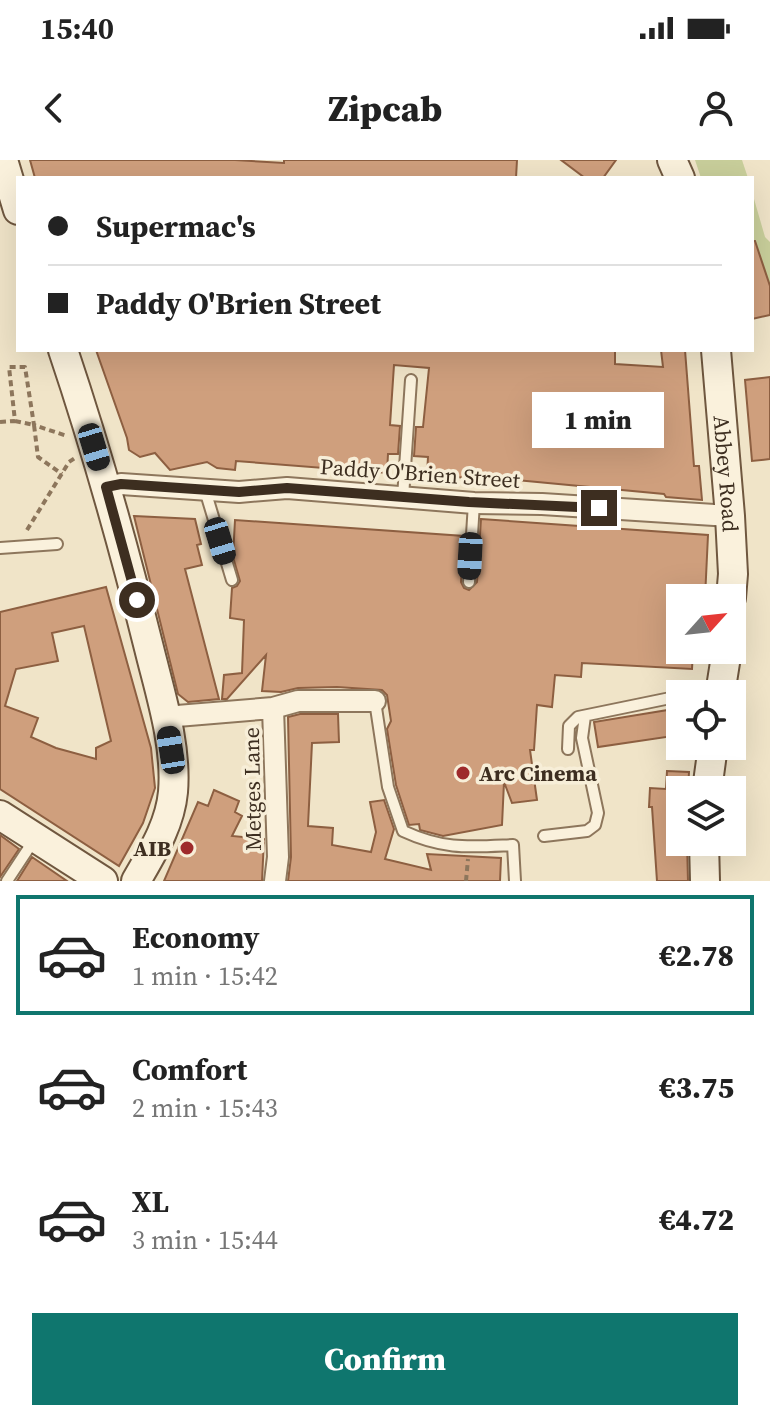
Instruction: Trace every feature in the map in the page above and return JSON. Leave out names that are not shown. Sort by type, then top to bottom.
[{"type":"street","points":[[3,160],[16,203]]},
{"type":"street","points":[[64,352],[88,450],[106,487],[165,717],[173,789],[171,808],[160,837],[136,881]]},
{"type":"street","name":"Abbey Road","points":[[716,352],[730,516],[732,584]]},
{"type":"street","name":"Paddy O'Brien Street","points":[[106,487],[121,484],[239,492],[287,488],[474,503],[542,504],[730,516]]},
{"type":"street","points":[[273,708],[298,701],[375,701]]},
{"type":"street","name":"Metges Lane","points":[[165,717],[273,708],[278,857],[275,881]]},
{"type":"street","points":[[0,815],[103,881]]},
{"type":"street","points":[[704,856],[705,881]]},
{"type":"lane","points":[[403,497],[411,380]]},
{"type":"lane","points":[[205,490],[232,580]]},
{"type":"lane","points":[[469,582],[474,503]]},
{"type":"lane","points":[[0,548],[57,544]]},
{"type":"lane","points":[[568,749],[569,726],[578,717],[666,699]]},
{"type":"lane","points":[[375,701],[388,787],[403,831],[429,843],[469,847],[513,845],[515,881]]},
{"type":"lane","points":[[544,836],[587,831],[595,825],[598,813],[582,738],[585,716]]},
{"type":"lane","points":[[7,881],[35,838]]},
{"type":"path","points":[[15,421],[9,367],[25,367],[38,457],[62,474]]},
{"type":"path","points":[[0,422],[15,421],[66,435],[88,450],[69,462],[18,546]]},
{"type":"path","points":[[466,881],[469,847]]},
{"type":"green space","points":[[695,160],[742,160],[747,176],[700,176]]},
{"type":"green space","points":[[754,199],[765,237],[770,242],[770,286],[755,240]]},
{"type":"building","points":[[30,160],[235,160],[284,163],[284,160],[517,160],[516,176],[34,176]]},
{"type":"building","points":[[561,160],[616,160],[604,176],[582,176]]},
{"type":"building","points":[[754,241],[770,286],[770,315],[754,319]]},
{"type":"building","points":[[97,352],[615,352],[615,364],[663,367],[661,352],[685,352],[694,466],[699,466],[702,500],[496,478],[496,481],[427,474],[428,457],[414,456],[416,427],[423,427],[429,368],[394,365],[390,425],[400,426],[398,454],[388,454],[387,473],[236,461],[235,470],[217,468],[207,462],[170,470],[155,453],[140,457],[129,450]]},
{"type":"building","points":[[770,377],[770,459],[752,461],[745,380]]},
{"type":"building","points":[[134,516],[195,519],[202,565],[185,569],[219,699],[188,702],[178,694]]},
{"type":"building","points":[[481,519],[708,535],[706,584],[666,584],[666,664],[692,664],[692,669],[582,663],[581,677],[555,675],[552,707],[537,705],[534,750],[530,750],[537,800],[512,803],[504,782],[502,825],[443,836],[420,830],[419,824],[409,825],[396,785],[387,729],[391,721],[387,695],[382,690],[337,687],[262,691],[266,655],[227,699],[222,699],[224,675],[242,673],[244,620],[230,618],[232,588],[240,581],[233,557],[235,520],[464,536],[461,582],[469,590],[477,582]]},
{"type":"building","points":[[106,587],[151,748],[155,788],[143,823],[119,866],[0,789],[0,612]],"holes":[[[84,626],[111,741],[96,748],[96,759],[56,748],[31,737],[38,718],[5,706],[16,669],[58,661],[52,633]]]},
{"type":"building","points":[[666,710],[666,737],[598,747],[594,722]]},
{"type":"building","points":[[338,714],[339,742],[312,743],[308,826],[333,828],[332,845],[371,852],[376,832],[370,802],[384,800],[394,829],[385,859],[431,870],[427,854],[501,858],[500,881],[288,881],[291,857],[288,717]]},
{"type":"building","points":[[667,771],[689,772],[689,776],[667,776]]},
{"type":"building","points":[[650,788],[666,789],[666,856],[687,856],[688,881],[657,881],[652,807],[649,807]]},
{"type":"building","points":[[214,790],[239,801],[235,812],[242,816],[232,836],[264,839],[262,881],[164,881],[198,802],[208,806]]},
{"type":"building","points":[[0,835],[19,849],[0,877]]},
{"type":"building","points":[[32,857],[67,881],[17,881]]},
{"type":"place","name":"Arc Cinema","points":[[463,773]]},
{"type":"place","name":"AIB","points":[[187,848]]},
{"type":"route","points":[[137,600],[106,487],[121,484],[239,492],[287,488],[599,508]]}]
